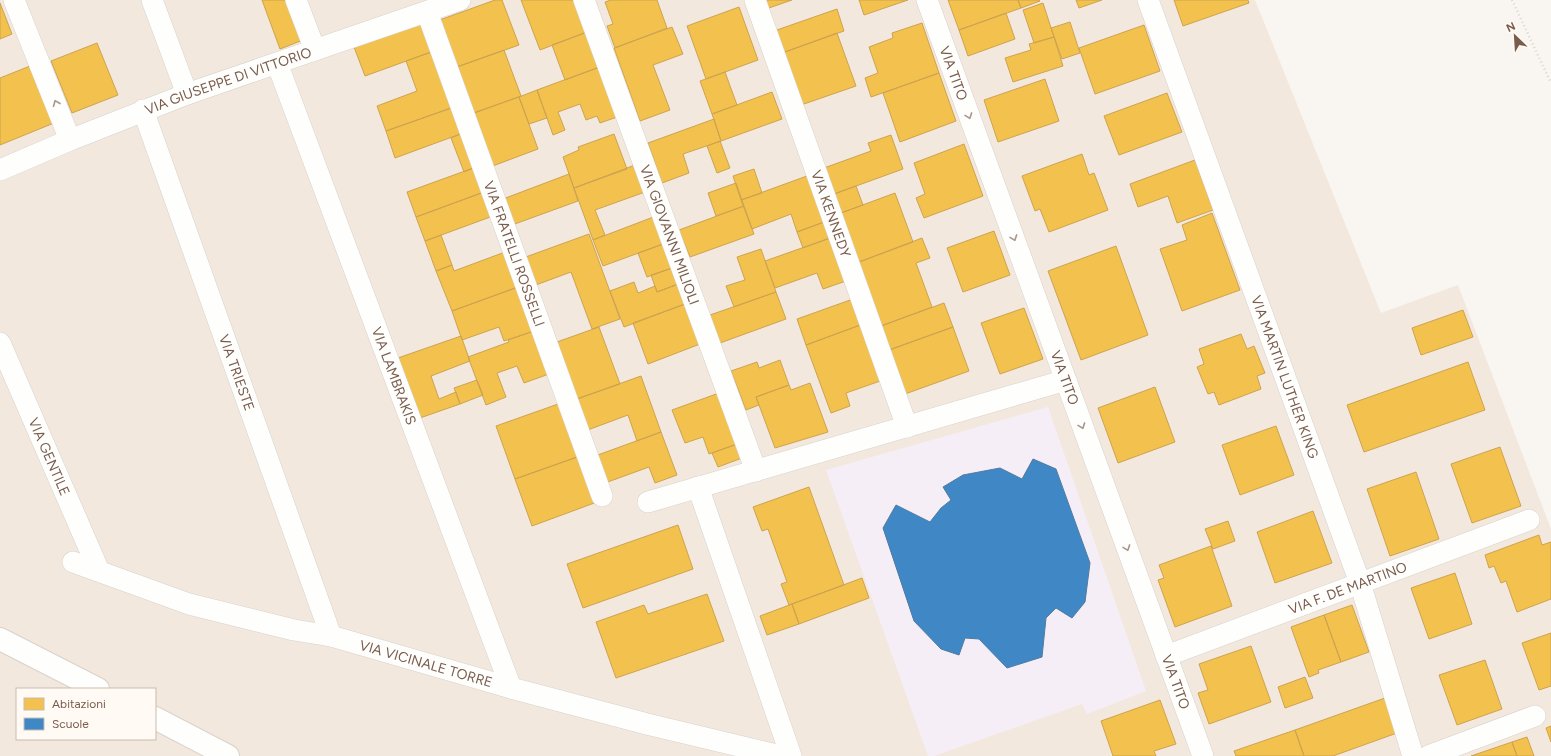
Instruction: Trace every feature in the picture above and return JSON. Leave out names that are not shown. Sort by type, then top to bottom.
[{"type":"street","points":[[14,0],[70,140]]},
{"type":"street","points":[[152,0],[187,94]]},
{"type":"street","points":[[296,0],[315,50]]},
{"type":"street","name":"VIA GIOVANNI MILIOLI","points":[[584,0],[756,471]]},
{"type":"street","name":"VIA KENNEDY","points":[[754,0],[907,427]]},
{"type":"street","name":"VIA TITO","points":[[927,0],[1203,756]]},
{"type":"street","name":"VIA MARTIN LUTHER KING","points":[[1148,0],[1360,583],[1413,756]]},
{"type":"street","name":"VIA GIUSEPPE DI VITTORIO","points":[[0,170],[144,110],[427,12],[452,1]]},
{"type":"street","name":"VIA FRATELLI ROSSELLI","points":[[427,12],[602,496]]},
{"type":"street","name":"VIA LAMBRAKIS","points":[[277,63],[511,688]]},
{"type":"street","name":"VIA TRIESTE","points":[[144,110],[331,636]]},
{"type":"street","name":"VIA GENTILE","points":[[0,343],[99,571]]},
{"type":"street","points":[[648,502],[1066,380]]},
{"type":"street","points":[[698,487],[792,756]]},
{"type":"street","name":"VIA F. DE MARTINO","points":[[1166,656],[1529,520]]},
{"type":"street","name":"VIA VICINALE TORRE","points":[[73,562],[189,604],[294,630],[331,636],[511,688],[647,724],[781,756]]},
{"type":"street","points":[[0,639],[96,688]]},
{"type":"street","points":[[1428,756],[1535,716]]},
{"type":"street","points":[[156,719],[228,756]]},
{"type":"path","points":[[1512,0],[1551,83]]},
{"type":"shaded area","points":[[0,0],[1255,0],[1381,313],[1458,285],[1551,529],[1551,756],[0,756]]},
{"type":"shaded area","points":[[1048,407],[1146,691],[1087,714],[1082,704],[934,756],[928,756],[826,470]]},
{"type":"building: Abitazioni","points":[[262,0],[288,0],[303,40],[280,49]]},
{"type":"building: Abitazioni","points":[[495,0],[502,0],[519,45],[454,68],[437,21]]},
{"type":"building: Abitazioni","points":[[521,0],[575,0],[587,32],[540,50]]},
{"type":"building: Abitazioni","points":[[611,0],[657,0],[667,28],[615,48],[607,26],[613,24],[605,2]]},
{"type":"building: Abitazioni","points":[[763,0],[792,0],[766,9]]},
{"type":"building: Abitazioni","points":[[859,0],[908,0],[864,15]]},
{"type":"building: Abitazioni","points":[[948,0],[1018,0],[1021,8],[959,30]]},
{"type":"building: Abitazioni","points":[[1018,0],[1039,0],[1040,1],[1021,8]]},
{"type":"building: Abitazioni","points":[[1076,0],[1102,0],[1079,8]]},
{"type":"building: Abitazioni","points":[[1174,0],[1248,0],[1249,3],[1183,26]]},
{"type":"building: Abitazioni","points":[[0,3],[12,34],[0,39]]},
{"type":"building: Abitazioni","points":[[1043,3],[1054,37],[1034,43],[1023,10]]},
{"type":"building: Abitazioni","points":[[739,7],[758,60],[706,79],[687,26]]},
{"type":"building: Abitazioni","points":[[837,9],[844,31],[782,53],[774,31]]},
{"type":"building: Abitazioni","points":[[1006,13],[1015,39],[968,56],[959,30]]},
{"type":"building: Abitazioni","points":[[423,22],[434,51],[365,76],[354,47]]},
{"type":"building: Abitazioni","points":[[1070,22],[1080,53],[1062,59],[1051,28]]},
{"type":"building: Abitazioni","points":[[922,23],[939,73],[871,97],[865,78],[878,73],[869,47],[893,38],[892,33]]},
{"type":"building: Abitazioni","points":[[1144,25],[1160,71],[1095,94],[1079,48]]},
{"type":"building: Abitazioni","points":[[672,27],[683,54],[653,65],[670,110],[640,121],[614,48]]},
{"type":"building: Abitazioni","points":[[587,32],[600,67],[565,80],[552,45]]},
{"type":"building: Abitazioni","points":[[837,33],[856,86],[801,105],[782,53]]},
{"type":"building: Abitazioni","points":[[1054,37],[1063,66],[1013,82],[1005,58],[1031,50],[1029,44]]},
{"type":"building: Abitazioni","points":[[97,43],[118,95],[72,113],[51,61]]},
{"type":"building: Abitazioni","points":[[504,50],[521,96],[471,114],[454,68]]},
{"type":"building: Abitazioni","points":[[434,51],[454,107],[386,131],[377,106],[417,91],[406,61]]},
{"type":"building: Abitazioni","points":[[30,66],[54,123],[0,145],[0,78]]},
{"type":"building: Abitazioni","points":[[602,66],[620,116],[600,123],[597,116],[586,120],[580,104],[558,112],[565,130],[553,135],[537,90]]},
{"type":"building: Abitazioni","points":[[725,72],[737,105],[712,114],[700,81]]},
{"type":"building: Abitazioni","points":[[939,73],[956,121],[900,142],[883,93]]},
{"type":"building: Abitazioni","points":[[1045,79],[1059,121],[998,142],[984,100]]},
{"type":"building: Abitazioni","points":[[537,90],[547,118],[529,124],[519,97]]},
{"type":"building: Abitazioni","points":[[772,92],[782,119],[721,141],[712,114]]},
{"type":"building: Abitazioni","points":[[1167,93],[1182,132],[1119,155],[1104,116]]},
{"type":"building: Abitazioni","points":[[519,97],[538,149],[490,167],[471,114]]},
{"type":"building: Abitazioni","points":[[454,107],[463,133],[395,158],[386,131]]},
{"type":"building: Abitazioni","points":[[714,119],[721,141],[683,154],[689,173],[662,183],[648,143]]},
{"type":"building: Abitazioni","points":[[463,133],[476,167],[464,172],[451,138]]},
{"type":"building: Abitazioni","points":[[614,134],[627,169],[574,188],[563,157],[579,150],[578,147]]},
{"type":"building: Abitazioni","points":[[891,135],[903,169],[834,194],[824,168],[871,151],[868,143]]},
{"type":"building: Abitazioni","points":[[720,141],[730,168],[717,173],[707,146]]},
{"type":"building: Abitazioni","points":[[964,144],[983,196],[924,218],[916,198],[925,194],[914,163]]},
{"type":"building: Abitazioni","points":[[1082,154],[1089,175],[1094,173],[1108,210],[1049,232],[1040,209],[1035,211],[1022,176]]},
{"type":"building: Abitazioni","points":[[1195,160],[1213,210],[1177,223],[1168,196],[1138,207],[1130,184]]},
{"type":"building: Abitazioni","points":[[635,165],[645,192],[595,210],[605,235],[593,240],[574,188]]},
{"type":"building: Abitazioni","points":[[476,167],[484,192],[416,217],[407,192]]},
{"type":"building: Abitazioni","points":[[754,169],[762,193],[741,200],[733,176]]},
{"type":"building: Abitazioni","points":[[569,174],[578,201],[512,225],[503,199]]},
{"type":"building: Abitazioni","points":[[807,176],[824,222],[797,232],[791,214],[752,229],[741,200]]},
{"type":"building: Abitazioni","points":[[736,183],[744,206],[716,216],[708,193]]},
{"type":"building: Abitazioni","points":[[856,186],[863,205],[841,213],[834,194]]},
{"type":"building: Abitazioni","points":[[484,192],[493,216],[425,241],[416,217]]},
{"type":"building: Abitazioni","points":[[895,193],[913,242],[859,262],[841,213]]},
{"type":"building: Abitazioni","points":[[744,206],[754,234],[690,257],[679,230]]},
{"type":"building: Abitazioni","points":[[1212,213],[1240,290],[1182,311],[1160,249],[1187,240],[1182,225]]},
{"type":"building: Abitazioni","points":[[656,216],[666,243],[603,266],[593,240]]},
{"type":"building: Abitazioni","points":[[824,222],[830,238],[803,248],[797,232]]},
{"type":"building: Abitazioni","points":[[994,231],[1010,275],[963,292],[947,248]]},
{"type":"building: Abitazioni","points":[[589,234],[620,319],[592,329],[571,272],[533,286],[523,258]]},
{"type":"building: Abitazioni","points":[[441,235],[452,265],[436,271],[425,241]]},
{"type":"building: Abitazioni","points":[[830,238],[846,281],[823,289],[817,273],[775,288],[765,261]]},
{"type":"building: Abitazioni","points":[[922,238],[930,258],[916,263],[932,307],[881,326],[859,262]]},
{"type":"building: Abitazioni","points":[[666,243],[675,267],[647,277],[638,253]]},
{"type":"building: Abitazioni","points":[[1116,246],[1148,335],[1081,360],[1048,271]]},
{"type":"building: Abitazioni","points":[[761,249],[776,292],[734,307],[726,286],[745,280],[737,257]]},
{"type":"building: Abitazioni","points":[[505,252],[518,287],[452,311],[436,271],[452,265],[454,271]]},
{"type":"building: Abitazioni","points":[[675,267],[681,283],[657,292],[651,275]]},
{"type":"building: Abitazioni","points":[[634,282],[638,293],[655,286],[657,292],[681,283],[685,304],[624,327],[610,291]]},
{"type":"building: Abitazioni","points":[[518,287],[534,331],[504,341],[499,327],[462,340],[452,311]]},
{"type":"building: Abitazioni","points":[[776,292],[786,319],[720,343],[710,315]]},
{"type":"building: Abitazioni","points":[[853,299],[863,324],[806,345],[797,319]]},
{"type":"building: Abitazioni","points":[[944,303],[953,327],[889,350],[881,326]]},
{"type":"building: Abitazioni","points":[[685,304],[700,344],[648,364],[633,323]]},
{"type":"building: Abitazioni","points":[[1024,308],[1043,359],[1000,374],[981,323]]},
{"type":"building: Abitazioni","points":[[1463,310],[1473,337],[1421,355],[1412,328]]},
{"type":"building: Abitazioni","points":[[863,324],[883,380],[846,393],[850,406],[831,413],[806,345]]},
{"type":"building: Abitazioni","points":[[599,327],[620,384],[574,400],[554,343]]},
{"type":"building: Abitazioni","points":[[953,327],[969,371],[905,394],[889,350]]},
{"type":"building: Abitazioni","points":[[534,331],[549,374],[524,383],[517,366],[497,373],[506,397],[486,405],[468,357]]},
{"type":"building: Abitazioni","points":[[1241,334],[1247,349],[1254,346],[1265,373],[1257,376],[1261,389],[1219,405],[1214,392],[1208,394],[1197,367],[1204,364],[1199,349]]},
{"type":"building: Abitazioni","points":[[461,336],[470,361],[431,376],[439,399],[456,392],[460,404],[417,419],[395,359]]},
{"type":"building: Abitazioni","points":[[780,360],[789,385],[756,397],[759,405],[746,410],[731,371],[757,362],[759,368]]},
{"type":"building: Abitazioni","points":[[1468,362],[1485,410],[1364,452],[1347,405]]},
{"type":"building: Abitazioni","points":[[641,376],[661,432],[637,441],[628,415],[585,431],[574,400]]},
{"type":"building: Abitazioni","points":[[477,380],[483,395],[460,404],[454,388]]},
{"type":"building: Abitazioni","points":[[810,383],[828,432],[775,448],[756,397],[789,385],[791,390]]},
{"type":"building: Abitazioni","points":[[1155,387],[1175,442],[1118,463],[1098,408]]},
{"type":"building: Abitazioni","points":[[719,393],[737,444],[709,454],[703,437],[685,443],[672,410]]},
{"type":"building: Abitazioni","points":[[561,403],[580,456],[515,479],[496,426]]},
{"type":"building: Abitazioni","points":[[1276,426],[1294,475],[1240,495],[1222,445]]},
{"type":"building: Abitazioni","points":[[661,432],[677,475],[655,483],[649,467],[605,483],[595,456]]},
{"type":"building: Abitazioni","points":[[737,444],[742,458],[718,467],[712,453]]},
{"type":"building: Abitazioni","points":[[1500,447],[1521,506],[1472,523],[1451,464]]},
{"type":"building: Abitazioni","points":[[580,456],[597,502],[532,526],[515,479]]},
{"type":"building: Abitazioni","points":[[1416,472],[1439,539],[1390,556],[1367,489]]},
{"type":"building: Abitazioni","points":[[809,487],[844,585],[789,605],[781,584],[787,582],[768,529],[762,531],[753,507]]},
{"type":"building: Abitazioni","points":[[1313,511],[1332,563],[1275,583],[1257,532]]},
{"type":"building: Abitazioni","points":[[1228,521],[1235,541],[1213,549],[1205,529]]},
{"type":"building: Abitazioni","points":[[678,525],[693,569],[583,608],[567,564]]},
{"type":"building: Abitazioni","points":[[1539,535],[1542,545],[1551,542],[1551,599],[1517,612],[1506,581],[1501,583],[1494,566],[1489,568],[1485,555]]},
{"type":"building: Abitazioni","points":[[1211,546],[1232,606],[1175,627],[1158,580],[1164,578],[1159,565]]},
{"type":"building: Abitazioni","points":[[1455,573],[1472,624],[1429,639],[1411,588]]},
{"type":"building: Abitazioni","points":[[862,578],[869,598],[799,624],[792,604]]},
{"type":"building: Abitazioni","points":[[707,594],[724,641],[616,678],[596,622],[644,605],[648,614]]},
{"type":"building: Abitazioni","points":[[792,604],[799,624],[767,635],[760,616]]},
{"type":"building: Abitazioni","points":[[1352,605],[1369,652],[1341,662],[1324,615]]},
{"type":"building: Abitazioni","points":[[1324,615],[1341,662],[1318,670],[1319,673],[1309,677],[1291,627]]},
{"type":"building: Abitazioni","points":[[1551,633],[1551,686],[1539,690],[1522,643]]},
{"type":"building: Abitazioni","points":[[1251,646],[1271,702],[1209,724],[1198,693],[1208,690],[1199,664]]},
{"type":"building: Abitazioni","points":[[1485,660],[1502,709],[1457,725],[1439,675]]},
{"type":"building: Abitazioni","points":[[1305,677],[1313,698],[1285,708],[1278,687]]},
{"type":"building: Abitazioni","points":[[1385,698],[1397,733],[1333,756],[1304,756],[1295,730]]},
{"type":"building: Abitazioni","points":[[1160,700],[1176,744],[1154,751],[1156,756],[1113,756],[1101,721]]},
{"type":"building: Abitazioni","points":[[1551,726],[1551,742],[1546,728]]},
{"type":"building: Abitazioni","points":[[1295,730],[1304,756],[1236,756],[1234,751]]},
{"type":"building: Abitazioni","points":[[1527,737],[1534,756],[1517,756],[1512,742]]},
{"type":"building: Abitazioni","points":[[1512,742],[1517,756],[1471,756]]},
{"type":"building: Scuole","points":[[1033,459],[1056,469],[1090,563],[1085,602],[1072,618],[1056,608],[1046,618],[1042,657],[1007,668],[979,639],[965,638],[959,655],[941,649],[914,621],[883,528],[896,505],[930,522],[941,508],[951,500],[943,487],[963,475],[1000,468],[1022,479]]}]
